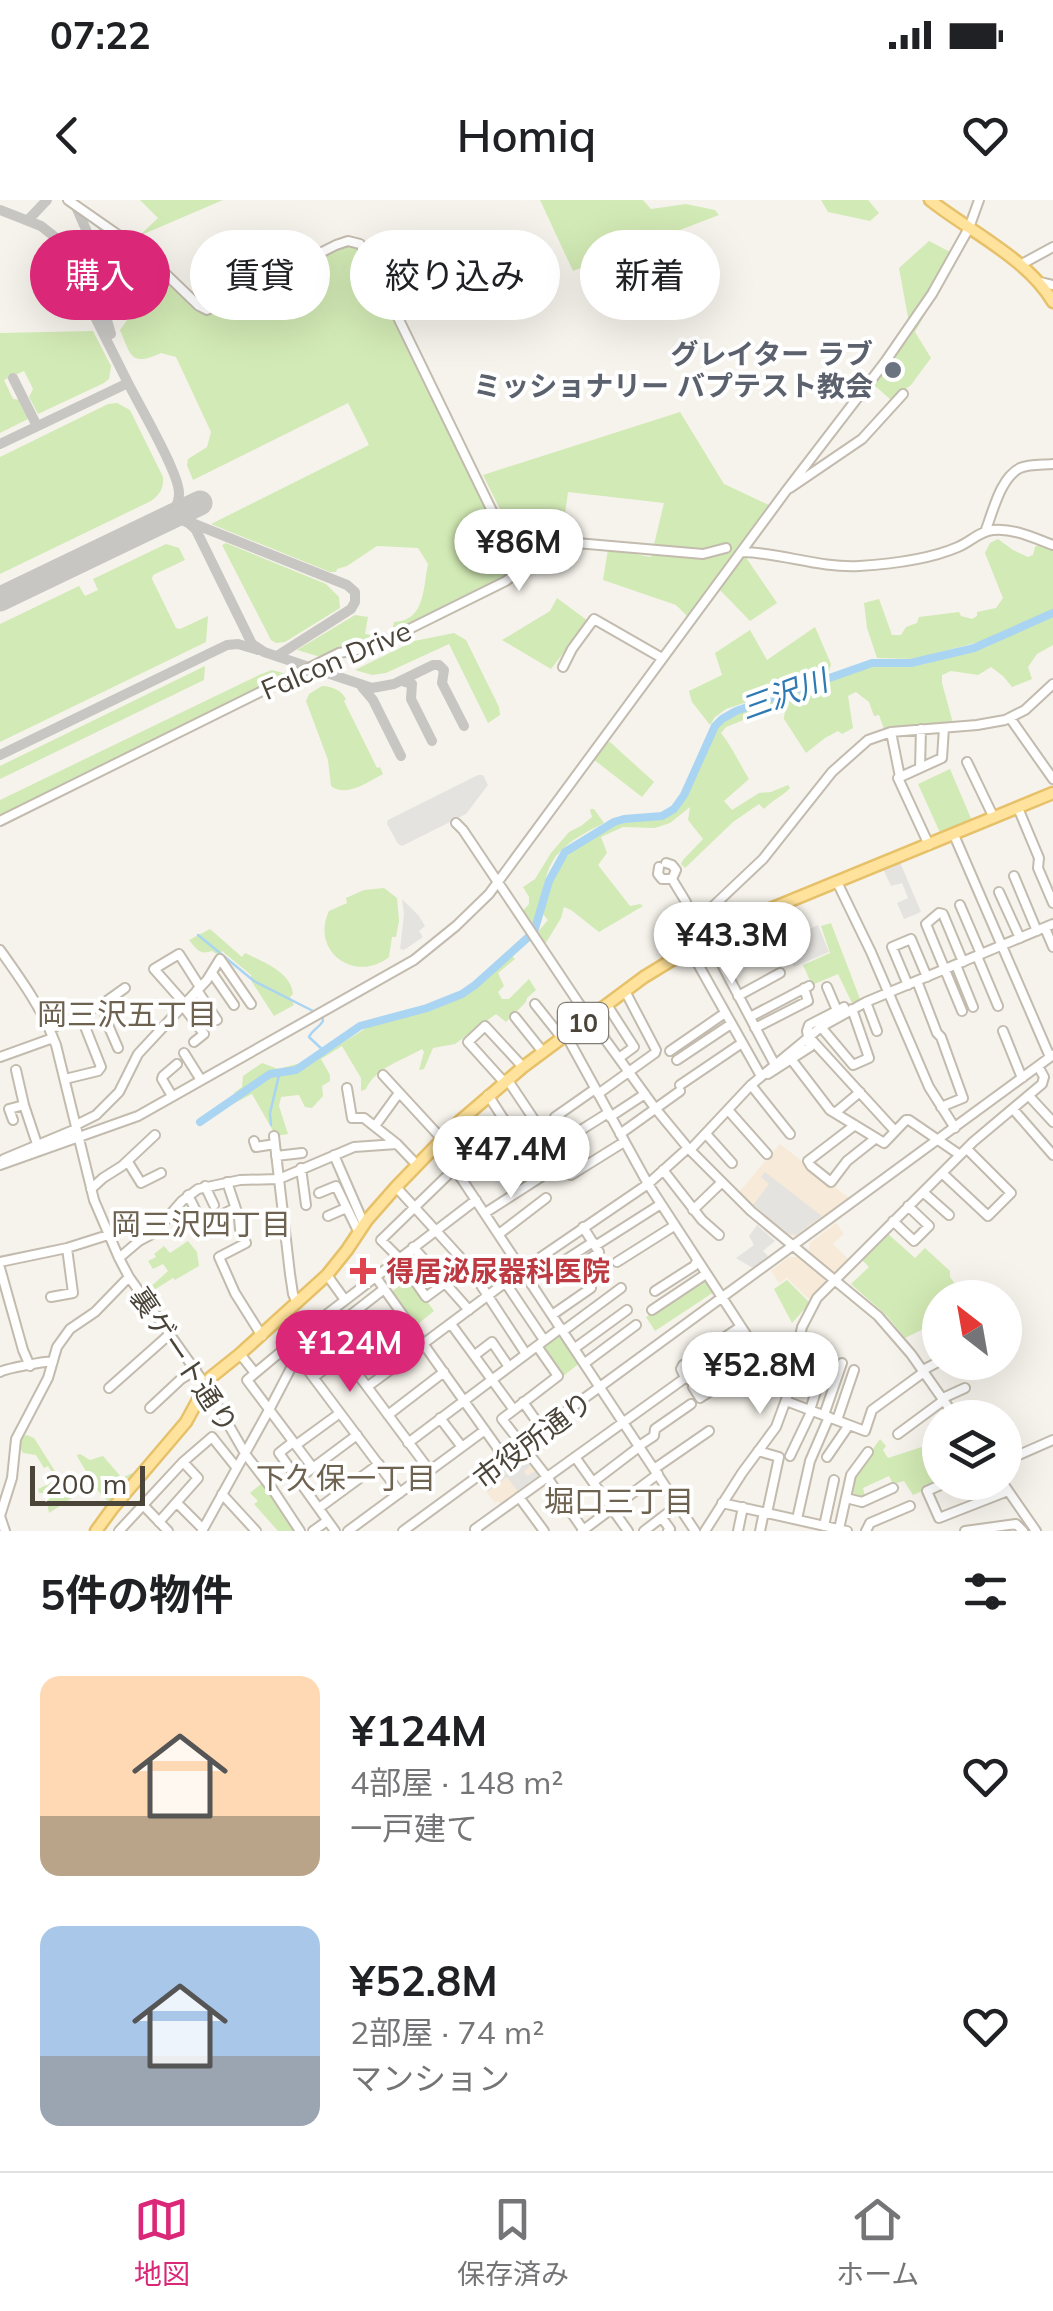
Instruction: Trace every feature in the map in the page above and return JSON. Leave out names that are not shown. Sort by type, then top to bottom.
[{"type":"main road","points":[[930,200],[1020,265],[1040,282],[1053,302]]},
{"type":"main road","name":"10","points":[[96,1531],[186,1422],[206,1384],[327,1275],[396,1187],[506,1080],[672,958],[708,938],[1053,794]]},
{"type":"street","name":"Falcon Drive","points":[[0,821],[339,653],[372,647],[418,625],[506,580],[516,568],[515,559],[360,244],[348,241],[336,245],[208,310],[198,306],[144,253],[68,200]]},
{"type":"street","points":[[0,1163],[37,1144],[138,1116],[414,960],[474,910],[886,362],[932,294],[979,200]]},
{"type":"street","points":[[1020,265],[1053,247]]},
{"type":"street","points":[[1040,282],[1053,285]]},
{"type":"street","points":[[786,491],[862,439],[904,394]]},
{"type":"street","points":[[985,532],[1002,488],[1012,475],[1023,467],[1053,464]]},
{"type":"street","points":[[743,552],[866,566],[940,554],[996,530],[1053,545]]},
{"type":"street","points":[[517,532],[565,542],[703,554],[726,548]]},
{"type":"street","points":[[563,668],[594,618],[662,658]]},
{"type":"street","points":[[672,958],[670,948],[763,859],[842,763],[869,740],[891,732],[1010,718],[1053,684]]},
{"type":"street","points":[[1010,718],[1053,779]]},
{"type":"street","points":[[900,777],[942,758],[944,728]]},
{"type":"street","points":[[920,768],[921,729]]},
{"type":"street","points":[[891,732],[898,778],[929,845]]},
{"type":"street","points":[[968,762],[994,818]]},
{"type":"street","points":[[1018,808],[1040,858],[1039,871],[1053,903]]},
{"type":"street","points":[[456,824],[590,1018],[689,1149],[721,1183],[878,1316],[922,1369]]},
{"type":"street","points":[[601,1388],[1052,1056],[954,835]]},
{"type":"street","points":[[662,865],[658,874],[662,880],[672,879],[686,902],[674,927],[682,937]]},
{"type":"street","points":[[1014,876],[1053,947]]},
{"type":"street","points":[[837,882],[941,1107],[966,1149],[1010,1193],[988,1216],[942,1173]]},
{"type":"street","points":[[1000,892],[1020,938]]},
{"type":"street","points":[[960,905],[998,1006]]},
{"type":"street","points":[[962,1011],[926,924],[941,912],[973,1007]]},
{"type":"street","points":[[760,1076],[810,1046],[807,1027],[812,1022],[1045,928]]},
{"type":"street","points":[[708,938],[774,1064]]},
{"type":"street","points":[[927,977],[911,939],[892,946],[941,1037],[963,1098],[941,1107]]},
{"type":"street","points":[[690,948],[760,1076]]},
{"type":"street","name":"裏ゲート通り","points":[[0,950],[4,963],[40,1008],[52,1033],[90,1189],[119,1258],[206,1384],[244,1452],[300,1531]]},
{"type":"street","points":[[194,1042],[204,1034],[154,969],[179,954],[217,1020]]},
{"type":"street","points":[[0,1163],[77,1131],[96,1114],[119,1092],[138,1054],[199,989],[220,960],[251,1004]]},
{"type":"street","points":[[738,996],[780,973]]},
{"type":"street","points":[[212,974],[234,1005]]},
{"type":"street","points":[[750,1018],[806,987],[808,1002],[756,1028]]},
{"type":"street","points":[[821,1027],[854,1064],[869,1058],[827,987]]},
{"type":"street","points":[[0,1057],[52,1033],[125,988]]},
{"type":"street","points":[[555,1117],[655,1053],[625,992]]},
{"type":"street","points":[[866,1002],[878,1031]]},
{"type":"street","points":[[104,1003],[108,1013],[105,1018],[118,1048]]},
{"type":"street","points":[[535,1004],[564,1037],[648,1184],[787,1399],[865,1431],[872,1410],[922,1372]]},
{"type":"street","points":[[607,1005],[634,1047],[619,1058]]},
{"type":"street","points":[[367,1388],[505,1282],[648,1184],[706,1134],[760,1076],[843,1011]]},
{"type":"street","points":[[670,1051],[724,1013]]},
{"type":"street","points":[[65,1079],[98,1071],[100,1067],[80,1014]]},
{"type":"street","points":[[515,1017],[543,1052]]},
{"type":"street","points":[[677,1060],[730,1024]]},
{"type":"street","points":[[523,1067],[485,1026],[468,1042],[506,1080],[571,1175],[742,1044]]},
{"type":"street","points":[[1003,1030],[1022,1078]]},
{"type":"street","points":[[809,1036],[896,1131]]},
{"type":"street","points":[[184,1052],[201,1080]]},
{"type":"street","points":[[791,1059],[827,1107],[884,1143],[908,1120],[938,1140],[966,1149]]},
{"type":"street","points":[[172,1096],[162,1079],[177,1064]]},
{"type":"street","points":[[705,1531],[776,1427],[787,1399],[804,1321],[817,1298],[966,1149],[1029,1096],[1044,1080],[1038,1066]]},
{"type":"street","points":[[16,1070],[37,1144]]},
{"type":"street","points":[[383,1075],[440,1141],[454,1169],[696,1531]]},
{"type":"street","points":[[750,1085],[790,1134]]},
{"type":"street","points":[[347,1088],[352,1118],[364,1118],[376,1126],[418,1165]]},
{"type":"street","points":[[835,1113],[860,1092]]},
{"type":"street","points":[[376,1126],[400,1094]]},
{"type":"street","points":[[573,1135],[645,1094]]},
{"type":"street","points":[[485,1214],[541,1178],[488,1095]]},
{"type":"street","points":[[1029,1096],[1053,1122]]},
{"type":"street","points":[[13,1120],[10,1110],[24,1104]]},
{"type":"street","points":[[1012,1109],[1053,1155]]},
{"type":"street","points":[[728,1110],[767,1154]]},
{"type":"street","points":[[855,1125],[808,1161],[810,1166],[832,1182],[876,1138]]},
{"type":"street","points":[[706,1134],[732,1163]]},
{"type":"street","points":[[90,1189],[128,1162],[155,1135]]},
{"type":"street","points":[[254,1141],[256,1147],[274,1140],[297,1303]]},
{"type":"street","points":[[119,1258],[154,1233],[188,1196],[206,1186],[279,1178],[354,1146],[398,1144]]},
{"type":"street","points":[[276,1156],[302,1153]]},
{"type":"street","points":[[334,1155],[361,1229]]},
{"type":"street","points":[[128,1162],[142,1182],[162,1173]]},
{"type":"street","points":[[301,1168],[306,1206]]},
{"type":"street","points":[[445,1283],[426,1296],[381,1240],[454,1169]]},
{"type":"street","points":[[663,1170],[693,1210],[719,1235]]},
{"type":"street","points":[[227,1182],[246,1244],[219,1257],[262,1336]]},
{"type":"street","points":[[693,1210],[721,1183]]},
{"type":"street","points":[[206,1186],[214,1205]]},
{"type":"street","points":[[320,1193],[336,1186],[361,1229]]},
{"type":"street","points":[[396,1187],[469,1267],[526,1354]]},
{"type":"street","points":[[923,1192],[949,1215]]},
{"type":"street","points":[[188,1196],[196,1211]]},
{"type":"street","points":[[499,1234],[546,1198]]},
{"type":"street","points":[[430,1471],[318,1322],[476,1200]]},
{"type":"street","points":[[556,1266],[661,1204]]},
{"type":"street","points":[[893,1221],[914,1241],[929,1226],[908,1206]]},
{"type":"street","points":[[211,1220],[236,1208]]},
{"type":"street","points":[[328,1216],[346,1208]]},
{"type":"street","points":[[617,1262],[674,1226]]},
{"type":"street","points":[[547,1252],[567,1282],[599,1252],[583,1227]]},
{"type":"street","points":[[30,1366],[0,1265],[108,1235]]},
{"type":"street","points":[[413,1247],[469,1310]]},
{"type":"street","points":[[51,1297],[73,1293],[67,1248]]},
{"type":"street","points":[[655,1291],[697,1261]]},
{"type":"street","points":[[652,1310],[706,1274]]},
{"type":"street","points":[[327,1275],[345,1300]]},
{"type":"street","points":[[375,1276],[504,1456]]},
{"type":"street","points":[[5,1531],[0,1516],[12,1478],[18,1433],[48,1378],[64,1336],[95,1312],[129,1277]]},
{"type":"street","points":[[505,1282],[558,1376],[502,1419],[547,1476],[583,1531],[709,1431]]},
{"type":"street","points":[[552,1315],[591,1288]]},
{"type":"street","points":[[408,1442],[540,1343],[622,1288]]},
{"type":"street","points":[[364,1338],[348,1317],[384,1289]]},
{"type":"street","points":[[575,1348],[627,1310]]},
{"type":"street","points":[[314,1376],[400,1312]]},
{"type":"street","points":[[451,1324],[514,1410]]},
{"type":"street","points":[[585,1363],[636,1325]]},
{"type":"street","points":[[740,1327],[682,1365],[684,1378],[693,1382],[751,1344]]},
{"type":"street","points":[[109,1388],[170,1334]]},
{"type":"street","points":[[474,1355],[492,1342],[509,1367]]},
{"type":"street","points":[[313,1468],[247,1380],[290,1344],[400,1492]]},
{"type":"street","points":[[177,1503],[202,1530],[296,1353]]},
{"type":"street","points":[[240,1354],[255,1374]]},
{"type":"street","points":[[692,1388],[700,1398],[761,1358]]},
{"type":"street","points":[[0,1372],[53,1361]]},
{"type":"street","points":[[830,1417],[842,1363]]},
{"type":"street","points":[[150,1408],[196,1370]]},
{"type":"street","points":[[798,1531],[810,1461],[854,1370]]},
{"type":"street","points":[[388,1415],[444,1372]]},
{"type":"street","points":[[476,1531],[684,1378]]},
{"type":"street","points":[[930,1380],[944,1399]]},
{"type":"street","name":"市役所通り","points":[[403,1531],[601,1388]]},
{"type":"street","name":"市役所通り","points":[[411,1531],[601,1388]]},
{"type":"street","points":[[790,1456],[817,1388]]},
{"type":"street","points":[[898,1434],[964,1388]]},
{"type":"street","points":[[523,1402],[542,1429]]},
{"type":"street","points":[[593,1482],[690,1404]]},
{"type":"street","points":[[335,1531],[280,1453],[340,1412]]},
{"type":"street","points":[[440,1418],[462,1447]]},
{"type":"street","points":[[827,1457],[849,1425]]},
{"type":"street","points":[[348,1531],[485,1430]]},
{"type":"street","points":[[298,1479],[357,1435]]},
{"type":"street","points":[[119,1531],[212,1437],[236,1467]]},
{"type":"street","points":[[1022,1453],[1053,1440]]},
{"type":"street","points":[[758,1451],[779,1457],[760,1531]]},
{"type":"street","points":[[722,1503],[844,1530],[851,1475],[868,1452]]},
{"type":"street","points":[[576,1456],[628,1531]]},
{"type":"street","points":[[159,1522],[198,1478],[184,1462]]},
{"type":"street","points":[[319,1508],[378,1464]]},
{"type":"street","points":[[826,1528],[834,1480]]},
{"type":"street","points":[[133,1484],[168,1531]]},
{"type":"street","points":[[846,1498],[862,1502],[894,1488]]},
{"type":"street","points":[[222,1494],[250,1529]]},
{"type":"street","points":[[520,1497],[541,1527],[528,1531]]},
{"type":"street","points":[[931,1500],[939,1518],[977,1500]]},
{"type":"street","points":[[1014,1500],[1036,1531]]},
{"type":"street","points":[[644,1531],[678,1505]]},
{"type":"street","points":[[866,1531],[870,1523],[910,1506]]},
{"type":"street","points":[[738,1531],[743,1508]]},
{"type":"street","points":[[662,1518],[668,1531]]},
{"type":"street","points":[[313,1531],[327,1520]]},
{"type":"street","points":[[127,1522],[133,1531]]},
{"type":"street","points":[[965,1531],[1019,1524],[1023,1531]]},
{"type":"shaded area","points":[[483,775],[488,785],[466,814],[402,846],[398,844],[388,820]]},
{"type":"shaded area","points":[[900,862],[921,912],[904,919],[897,903],[908,898],[902,883],[891,886],[883,869]]},
{"type":"shaded area","points":[[402,899],[425,926],[419,931],[423,937],[404,950],[400,949]]},
{"type":"shaded area","points":[[818,925],[829,952],[794,967],[789,955],[762,966],[755,958],[753,952],[767,946],[764,938],[769,936],[776,950],[785,946],[783,940]]},
{"type":"shaded area","points":[[780,1144],[849,1198],[796,1236],[788,1236],[738,1193]]},
{"type":"shaded area","points":[[765,1172],[822,1216],[796,1235],[789,1234],[753,1205],[769,1184],[761,1177]]},
{"type":"shaded area","points":[[836,1223],[844,1234],[833,1244],[849,1260],[838,1272],[832,1272],[809,1253],[810,1243]]},
{"type":"shaded area","points":[[757,1225],[775,1241],[763,1251],[768,1256],[751,1267],[736,1258],[754,1245],[749,1236]]},
{"type":"shaded area","points":[[789,1257],[797,1257],[824,1278],[825,1284],[811,1301],[787,1278],[779,1283],[771,1271]]},
{"type":"shaded area","points":[[527,1454],[543,1477],[503,1508],[481,1485]]},
{"type":"shaded area","points":[[524,1455],[533,1464],[524,1471],[527,1476],[537,1470],[542,1477],[519,1493],[507,1477],[488,1491],[483,1484],[508,1466],[515,1474],[520,1469],[515,1461]]},
{"type":"green space","points":[[140,200],[223,200],[145,230],[158,218]]},
{"type":"green space","points":[[540,200],[643,200],[651,209],[686,204],[715,210],[719,215],[680,230],[580,230],[580,268],[573,271],[560,243],[560,230],[554,230]]},
{"type":"green space","points":[[821,200],[868,200],[879,213],[870,221],[828,212]]},
{"type":"green space","points":[[929,241],[958,256],[915,332],[931,358],[911,385],[891,400],[873,384],[911,334],[899,268]]},
{"type":"green space","points":[[350,244],[350,320],[395,320],[511,557],[508,575],[397,631],[392,630],[394,622],[412,616],[421,602],[428,564],[418,548],[377,546],[330,572],[211,524],[369,445],[348,403],[193,480],[188,459],[207,447],[211,432],[176,357],[161,353],[138,359],[130,352],[120,330],[127,320],[170,320],[170,283],[190,305],[190,320],[330,320],[330,251]]},
{"type":"green space","points":[[93,331],[111,366],[109,379],[38,414],[29,397],[33,389],[24,371],[4,380],[13,399],[21,400],[30,418],[0,433],[0,333]]},
{"type":"green space","points":[[117,403],[130,410],[163,477],[159,493],[151,501],[0,574],[0,457]]},
{"type":"green space","points":[[680,412],[724,484],[771,506],[743,553],[777,603],[750,621],[719,589],[693,622],[676,605],[603,580],[608,549],[651,557],[664,503],[568,492],[558,566],[531,572],[483,475]]},
{"type":"green space","points":[[998,539],[1028,557],[1038,545],[1053,548],[1053,609],[986,640],[914,659],[877,658],[864,603],[879,599],[892,635],[901,635],[919,617],[959,612],[972,619],[977,612],[996,608],[1003,598],[985,553],[990,543]]},
{"type":"green space","points":[[226,543],[326,584],[339,597],[340,608],[285,642],[276,643],[222,545]]},
{"type":"green space","points":[[166,544],[179,548],[185,560],[152,579],[176,628],[208,616],[206,642],[0,742],[0,624],[79,586],[85,596],[98,590],[93,579]]},
{"type":"green space","points":[[557,598],[588,621],[551,669],[502,640],[550,611]]},
{"type":"green space","points":[[355,615],[368,617],[365,634],[377,636],[363,647],[324,658],[297,650]]},
{"type":"green space","points":[[1053,615],[1053,645],[1037,654],[1028,667],[1032,679],[1012,687],[991,667],[978,675],[951,671],[942,675],[953,723],[884,729],[879,715],[874,716],[869,702],[856,692],[848,696],[853,728],[842,734],[838,731],[806,753],[784,719],[783,704],[726,727],[721,733],[749,779],[724,801],[732,810],[759,793],[788,785],[790,788],[764,809],[759,804],[733,822],[685,868],[683,860],[703,839],[688,820],[690,807],[670,823],[655,828],[623,827],[601,837],[607,853],[598,865],[630,906],[643,906],[599,932],[564,907],[544,946],[536,934],[548,920],[543,914],[549,888],[574,849],[616,823],[657,819],[675,811],[691,787],[713,736],[734,714],[869,667],[920,665],[986,647]]},
{"type":"green space","points":[[815,627],[831,664],[828,675],[726,709],[710,725],[692,702],[689,691],[722,675],[715,653],[750,630],[767,660]]},
{"type":"green space","points":[[454,633],[466,640],[499,707],[500,715],[488,723],[449,644],[386,673],[372,675],[355,670],[414,641]]},
{"type":"green space","points":[[205,666],[204,680],[0,779],[0,766]]},
{"type":"green space","points":[[272,670],[290,675],[0,818],[0,800]]},
{"type":"green space","points":[[322,686],[344,696],[383,774],[350,790],[331,786],[328,760],[306,701],[309,694]]},
{"type":"green space","points":[[610,742],[654,782],[642,797],[593,759]]},
{"type":"green space","points":[[950,769],[973,823],[942,837],[918,784]]},
{"type":"green space","points":[[594,809],[604,823],[572,841],[556,856],[545,881],[534,928],[522,912],[529,904],[523,887],[535,879],[569,832],[592,817],[590,810]]},
{"type":"green space","points":[[384,888],[397,898],[399,921],[389,957],[363,967],[350,965],[339,959],[326,939],[329,911],[364,890]]},
{"type":"green space","points":[[831,923],[860,999],[852,1003],[838,974],[812,985],[803,965],[830,953],[821,926]]},
{"type":"green space","points":[[210,929],[242,957],[245,953],[282,974],[291,986],[294,1005],[274,1016],[251,975],[222,951],[218,955],[204,952],[189,940]]},
{"type":"green space","points":[[512,956],[515,959],[498,973],[504,986],[498,992],[502,999],[509,999],[529,979],[536,990],[506,1022],[496,1014],[455,1044],[433,1048],[424,1069],[419,1070],[422,1049],[383,1070],[361,1091],[361,1078],[342,1046],[321,1059],[330,1081],[322,1086],[323,1096],[312,1108],[305,1107],[299,1095],[281,1097],[279,1106],[288,1134],[276,1136],[252,1094],[227,1104],[236,1098],[234,1093],[242,1087],[243,1076],[262,1063],[278,1069],[297,1064],[302,1068],[371,1025],[435,1009],[470,992]]},
{"type":"green space","points":[[887,1233],[915,1258],[925,1248],[950,1271],[952,1280],[922,1280],[922,1330],[905,1338],[851,1284],[869,1267],[861,1259]]},
{"type":"green space","points":[[188,1241],[197,1252],[199,1266],[148,1294],[146,1291],[168,1271],[163,1264],[153,1269],[148,1261],[164,1246],[170,1253]]},
{"type":"green space","points":[[705,1277],[714,1292],[655,1331],[646,1317]]},
{"type":"green space","points":[[410,1278],[434,1311],[414,1327],[390,1293]]},
{"type":"green space","points":[[787,1280],[810,1303],[792,1323],[774,1289]]},
{"type":"green space","points":[[558,1333],[581,1362],[562,1377],[543,1349]]},
{"type":"green space","points":[[27,1435],[34,1438],[72,1498],[49,1513],[45,1493],[38,1489],[56,1480],[36,1455],[23,1453],[21,1442]]},
{"type":"green space","points":[[880,1439],[888,1458],[922,1447],[922,1491],[913,1495],[904,1481],[893,1484],[889,1476],[863,1488],[865,1496],[860,1497],[851,1493],[855,1474]]},
{"type":"green space","points":[[80,1454],[90,1460],[103,1456],[122,1478],[132,1473],[136,1476],[111,1504],[98,1491],[78,1458]]},
{"type":"green space","points":[[262,1483],[295,1531],[278,1531],[254,1504],[258,1501],[250,1493]]},
{"type":"waterway","name":"三沢川","points":[[200,1122],[270,1074],[296,1070],[360,1026],[427,1008],[475,985],[534,932],[549,881],[565,852],[614,822],[662,816],[674,809],[722,719],[872,663],[911,663],[974,648],[1053,613]]},
{"type":"waterway","points":[[198,935],[254,981],[315,1012]]},
{"type":"waterway","points":[[322,1016],[323,1021],[309,1037],[325,1052]]},
{"type":"waterway","points":[[271,1125],[280,1071]]},
{"type":"taxiway","points":[[28,220],[47,200]]},
{"type":"taxiway","points":[[74,202],[94,248],[111,334]]},
{"type":"taxiway","points":[[0,210],[41,226],[55,237],[128,383]]},
{"type":"taxiway","points":[[13,378],[37,426]]},
{"type":"taxiway","points":[[0,444],[128,383],[177,483],[178,502],[163,520],[181,520],[196,530],[252,644],[264,652],[372,688],[394,684],[439,665],[444,670],[442,683],[464,726]]},
{"type":"taxiway","points":[[192,523],[347,585],[355,592],[351,609],[277,656]]},
{"type":"taxiway","points":[[0,755],[227,645],[258,650]]},
{"type":"taxiway","points":[[402,681],[412,684],[411,699],[432,741]]},
{"type":"taxiway","points":[[362,687],[373,700],[401,756]]},
{"type":"runway","points":[[0,599],[200,503]]},
{"type":"place","name":"グレイター ラブ ミッショナリー バプテスト教会","points":[[893,370]]},
{"type":"place","name":"得居泌尿器科医院","points":[[363,1271]]},
{"type":"district","name":"岡三沢五丁目","points":[[127,1015]]},
{"type":"district","name":"岡三沢四丁目","points":[[201,1225]]},
{"type":"district","name":"下久保一丁目","points":[[346,1479]]},
{"type":"district","name":"堀口三丁目","points":[[619,1502]]}]
